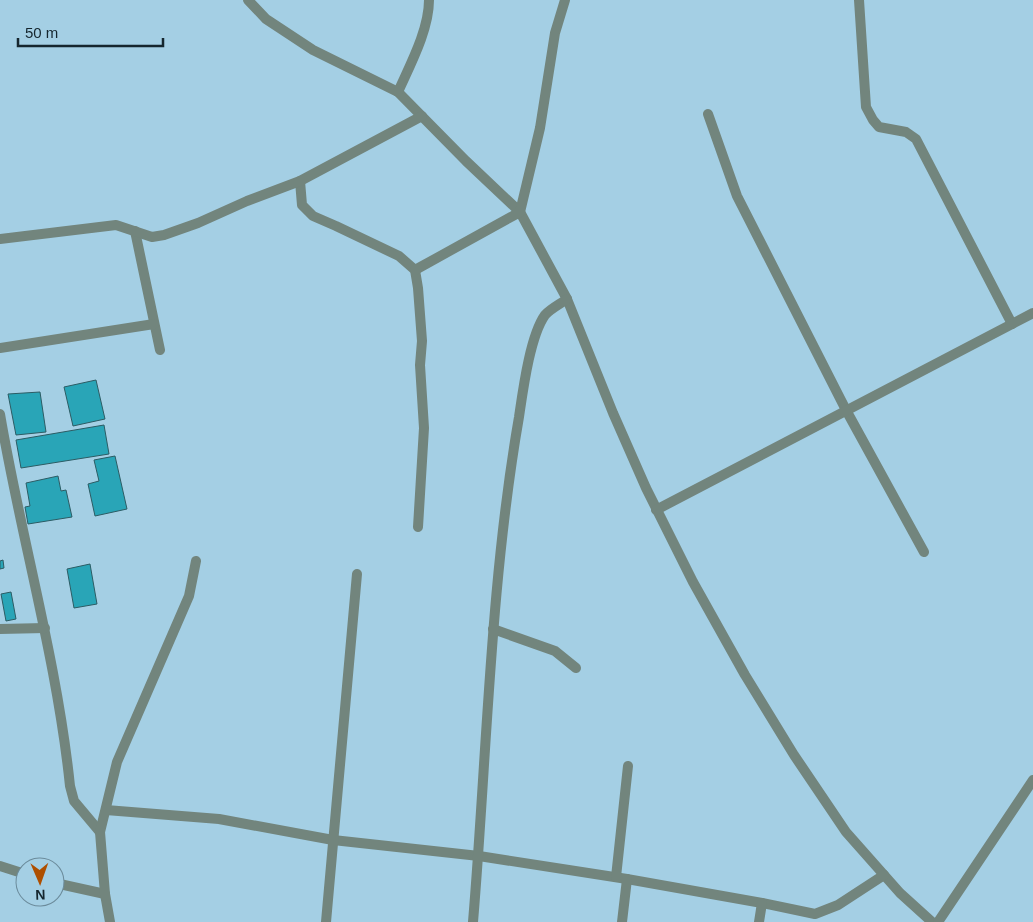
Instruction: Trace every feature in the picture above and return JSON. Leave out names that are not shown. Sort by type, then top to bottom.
[{"type":"street","points":[[248,0],[266,19],[313,50],[398,92],[466,161],[520,212],[567,299],[613,413],[656,510],[693,582],[745,675],[794,755],[846,832],[900,893],[932,922]]},
{"type":"street","points":[[398,92],[418,44],[429,10],[429,0]]},
{"type":"street","points":[[415,270],[520,212],[540,128],[555,33],[566,0]]},
{"type":"street","points":[[859,0],[866,107],[879,127],[906,132],[916,140],[1012,324]]},
{"type":"street","points":[[708,114],[737,196],[846,410],[924,552]]},
{"type":"street","points":[[0,238],[116,224],[152,237],[164,235],[300,181],[422,116]]},
{"type":"street","points":[[300,181],[302,205],[313,216],[399,256],[415,270],[421,332],[420,365],[424,428],[418,527]]},
{"type":"street","points":[[135,231],[160,350]]},
{"type":"street","points":[[473,922],[494,629],[510,470],[527,368],[536,335],[546,314],[567,299]]},
{"type":"street","points":[[656,510],[1033,312]]},
{"type":"street","points":[[0,348],[154,324]]},
{"type":"street","points":[[0,414],[10,475],[45,628],[70,786],[74,801],[100,832]]},
{"type":"street","points":[[110,922],[105,894],[100,832],[117,762],[189,596],[196,561]]},
{"type":"street","points":[[326,922],[357,574]]},
{"type":"street","points":[[0,629],[45,628]]},
{"type":"street","points":[[494,629],[555,651],[576,668]]},
{"type":"street","points":[[616,877],[628,766]]},
{"type":"street","points":[[938,922],[1033,780]]},
{"type":"street","points":[[106,810],[219,819],[332,840],[478,856],[616,877],[814,914],[838,905],[884,875]]},
{"type":"street","points":[[0,866],[15,871]]},
{"type":"street","points":[[622,922],[627,879]]},
{"type":"street","points":[[65,885],[105,894]]},
{"type":"street","points":[[759,922],[762,903]]},
{"type":"building","points":[[96,380],[105,419],[73,426],[64,387]]},
{"type":"building","points":[[40,392],[46,432],[16,435],[8,394]]},
{"type":"building","points":[[104,425],[109,454],[21,468],[16,440]]},
{"type":"building","points":[[115,456],[127,509],[95,516],[88,484],[99,481],[94,460]]},
{"type":"building","points":[[58,476],[61,491],[66,490],[72,517],[28,524],[25,507],[30,506],[26,483]]},
{"type":"building","points":[[3,560],[4,568],[0,569],[0,561]]},
{"type":"building","points":[[90,564],[97,604],[74,608],[67,569]]},
{"type":"building","points":[[11,592],[16,619],[6,621],[1,594]]}]
